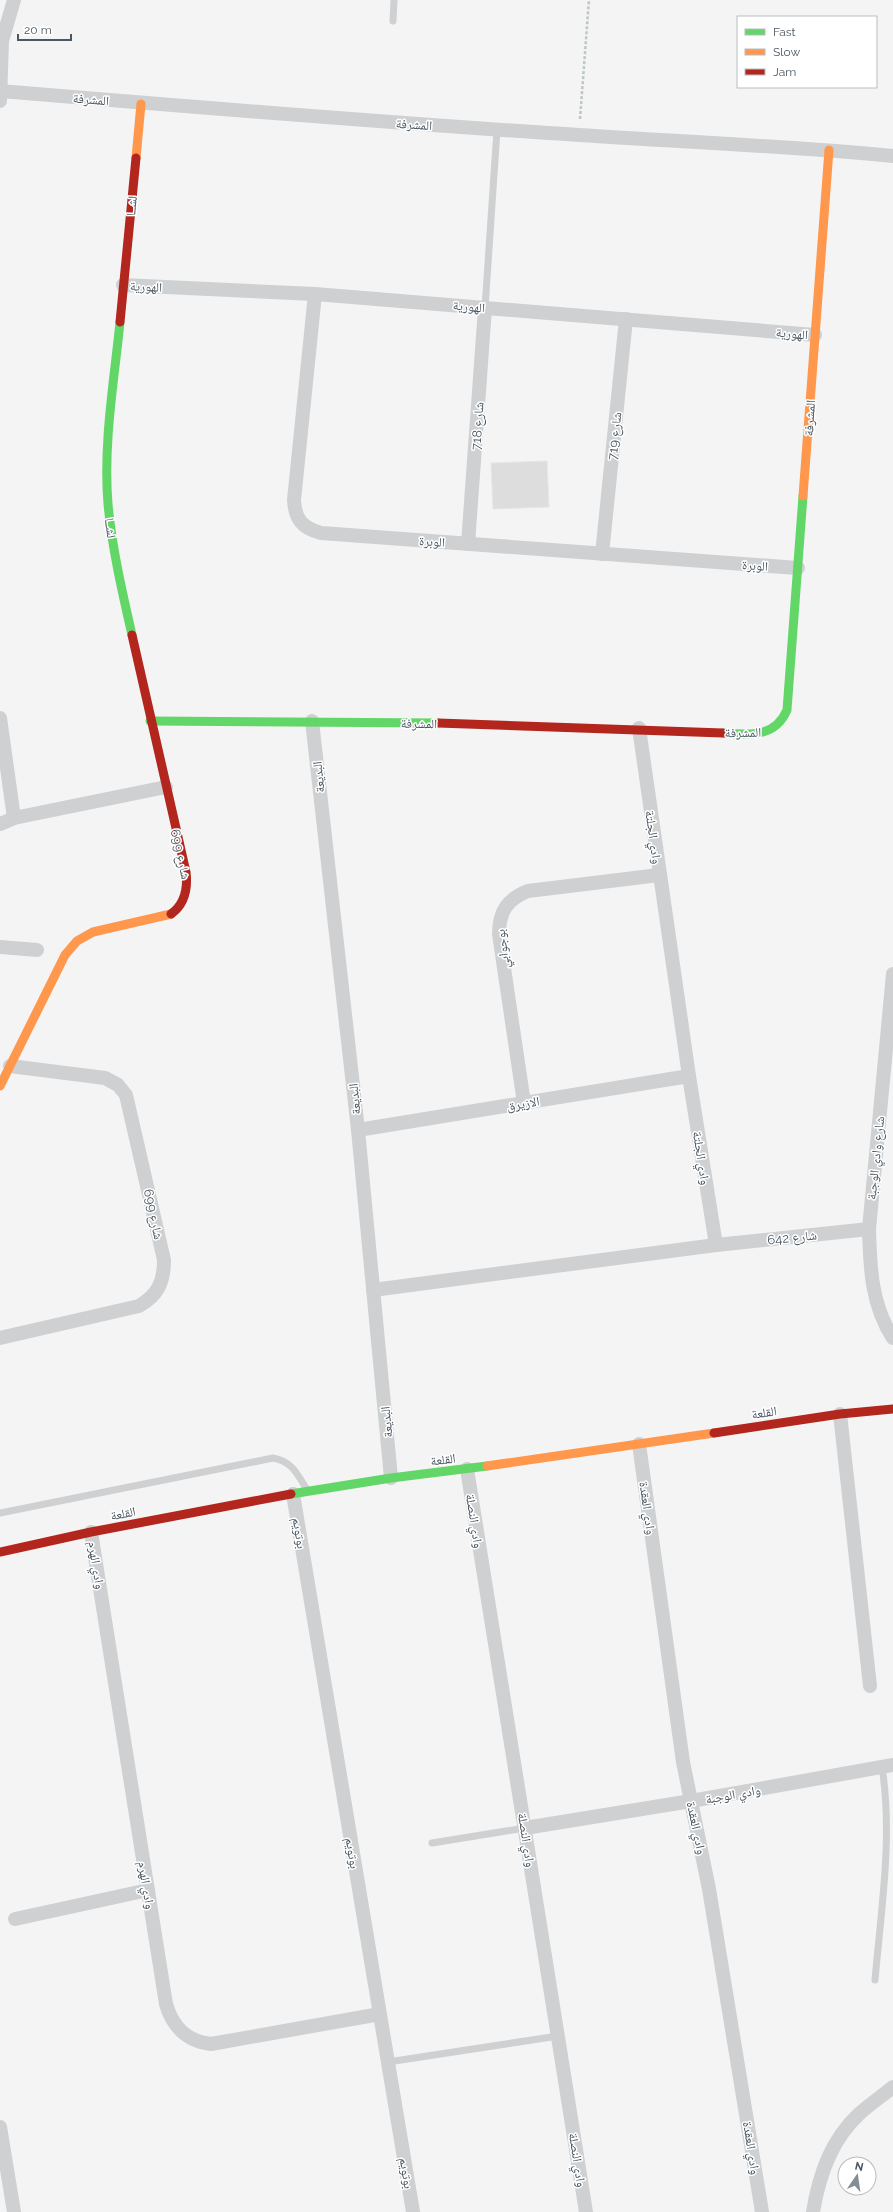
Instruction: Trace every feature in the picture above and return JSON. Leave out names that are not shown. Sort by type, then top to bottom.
[{"type":"street","points":[[1,94],[2,41],[14,0]]},
{"type":"street","name":"المشرفة","points":[[1,94],[496,130],[829,150],[893,156]]},
{"type":"street","name":"لشــا","points":[[142,104],[108,448],[108,502],[116,564],[166,787]]},
{"type":"street","name":"المشرفة","points":[[150,721],[312,721],[638,728],[756,735],[764,733],[778,725],[786,712],[788,704],[829,150]]},
{"type":"street","name":"الهورية","points":[[123,285],[315,294],[815,335]]},
{"type":"street","name":"الوبرة","points":[[315,294],[294,500],[294,512],[299,521],[308,529],[321,533],[798,568]]},
{"type":"street","name":"شارع 718","points":[[468,544],[485,308]]},
{"type":"street","name":"شارع 719","points":[[602,554],[626,319]]},
{"type":"street","points":[[0,718],[5,820],[166,787]]},
{"type":"street","name":"البديعة","points":[[312,721],[358,1130],[391,1478]]},
{"type":"street","name":"وادي الجلتة","points":[[638,728],[689,1076],[716,1245]]},
{"type":"street","name":"شارع 699","points":[[0,1086],[65,955],[73,944],[81,937],[93,932],[172,914],[181,906],[187,895],[188,884],[166,787]]},
{"type":"street","name":"بوجوابي","points":[[524,1103],[499,934],[499,923],[502,912],[509,902],[518,895],[528,891],[659,875]]},
{"type":"street","points":[[0,947],[37,950]]},
{"type":"street","name":"شارع وادي الوجبة","points":[[893,974],[869,1229],[869,1258],[876,1301],[883,1321],[893,1338]]},
{"type":"street","name":"شارع 699","points":[[0,1338],[139,1306],[151,1298],[159,1288],[164,1275],[162,1252],[126,1095],[118,1085],[105,1078],[10,1066]]},
{"type":"street","name":"الازيرق","points":[[358,1130],[689,1076]]},
{"type":"street","name":"شارع 642","points":[[716,1245],[869,1229]]},
{"type":"street","points":[[373,1290],[716,1245]]},
{"type":"street","name":"القلعة","points":[[0,1552],[92,1532],[293,1494],[391,1478],[467,1469],[840,1414],[893,1409]]},
{"type":"street","points":[[840,1414],[870,1686]]},
{"type":"street","name":"وادي العقدة","points":[[640,1444],[680,1742],[709,1889],[762,2212]]},
{"type":"street","name":"وادي النصلة","points":[[467,1469],[586,2212]]},
{"type":"street","name":"بوتويم","points":[[293,1494],[413,2212]]},
{"type":"street","name":"وادي الهرم","points":[[92,1532],[169,2015],[178,2028],[190,2039],[206,2043],[222,2043],[380,2014]]},
{"type":"street","name":"وادي الوجبة","points":[[525,1828],[691,1801],[888,1766]]},
{"type":"street","points":[[15,1919],[148,1890]]},
{"type":"street","points":[[813,2212],[821,2173],[835,2144],[858,2114],[893,2087]]},
{"type":"street","points":[[0,2127],[14,2212]]},
{"type":"lane","points":[[393,21],[394,0]]},
{"type":"lane","points":[[485,308],[496,130]]},
{"type":"lane","points":[[0,1513],[273,1458],[291,1465],[308,1492]]},
{"type":"lane","points":[[875,1980],[888,1831],[888,1766]]},
{"type":"lane","points":[[432,1843],[525,1828]]},
{"type":"lane","points":[[388,2062],[558,2036]]},
{"type":"path","points":[[579,135],[589,0]]},
{"type":"building","points":[[547,461],[549,507],[493,509],[491,463]]},
{"type":"traffic: fast","points":[[120,322],[108,436],[107,481],[112,537],[132,635]]},
{"type":"traffic: fast","points":[[723,733],[760,733],[776,726],[787,710],[803,496]]},
{"type":"traffic: fast","points":[[150,721],[438,723]]},
{"type":"traffic: fast","points":[[291,1494],[391,1478],[487,1466]]},
{"type":"traffic: slow","points":[[136,158],[141,104]]},
{"type":"traffic: slow","points":[[803,496],[829,150]]},
{"type":"traffic: slow","points":[[0,1086],[65,955],[77,941],[93,932],[171,914]]},
{"type":"traffic: slow","points":[[487,1466],[714,1433]]},
{"type":"traffic: jam","points":[[120,322],[136,158]]},
{"type":"traffic: jam","points":[[132,635],[186,872],[186,890],[184,896],[180,906],[171,914]]},
{"type":"traffic: jam","points":[[438,723],[723,733]]},
{"type":"traffic: jam","points":[[714,1433],[840,1414],[893,1409]]},
{"type":"traffic: jam","points":[[0,1552],[91,1532],[291,1494]]}]
